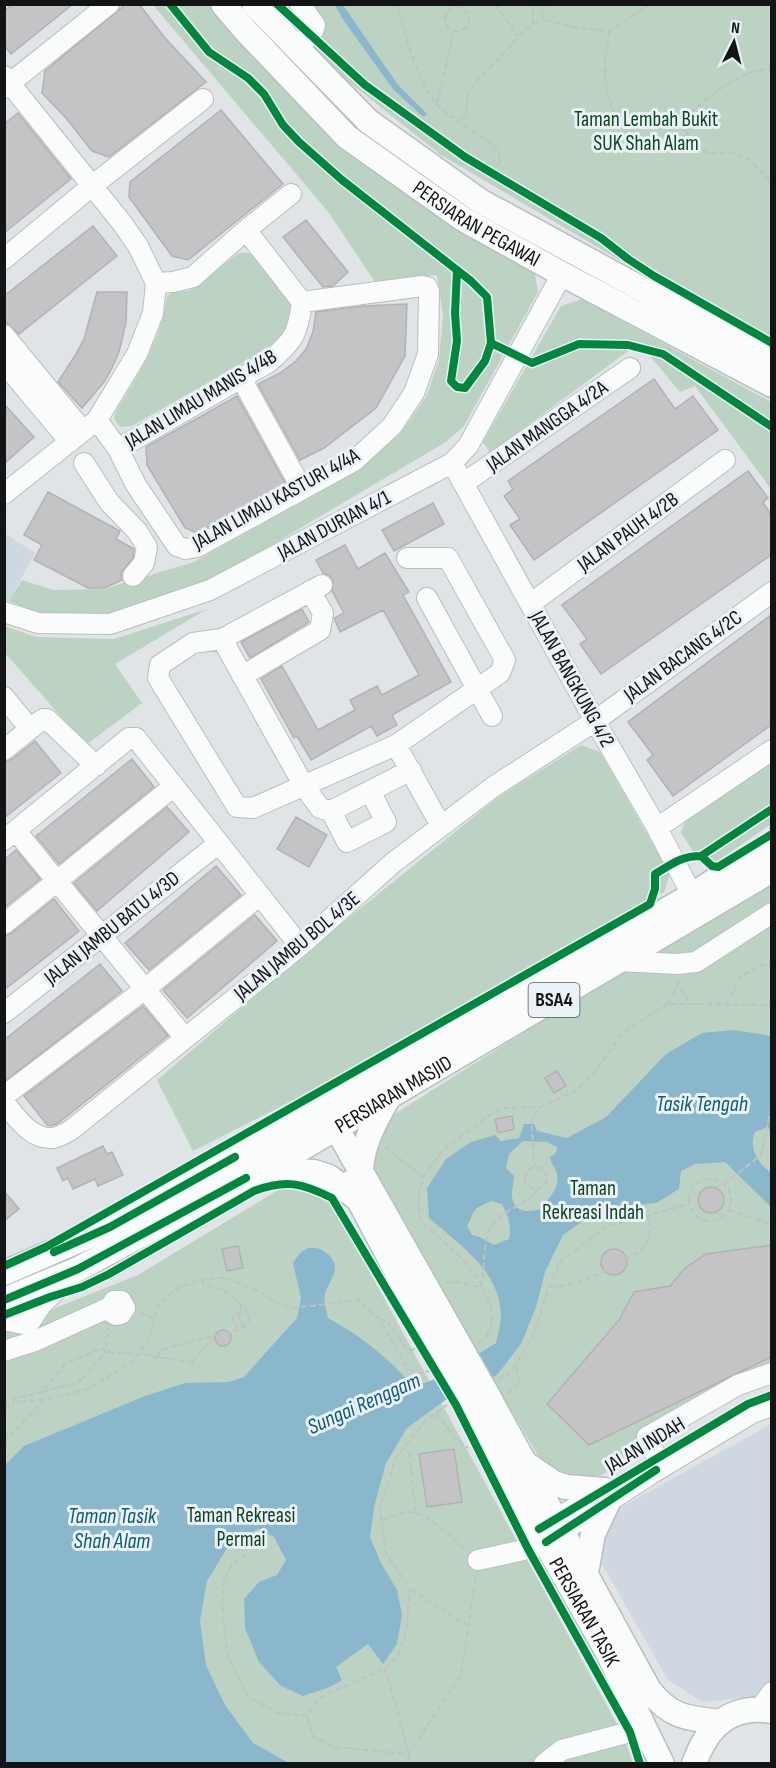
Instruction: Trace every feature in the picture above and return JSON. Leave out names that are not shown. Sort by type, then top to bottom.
[{"type":"main road","name":"PERSIARAN PEGAWAI","points":[[223,4],[347,137],[463,219],[771,385]]},
{"type":"main road","name":"PERSIARAN PEGAWAI","points":[[254,4],[368,121],[480,201],[771,360]]},
{"type":"main road","name":"PERSIARAN MASJID","points":[[4,1300],[78,1269],[261,1170],[325,1122],[771,844]]},
{"type":"main road","name":"PERSIARAN MASJID","points":[[4,1273],[110,1227],[325,1122],[387,1100],[771,870]]},
{"type":"main road","points":[[361,1169],[363,1149],[368,1134],[387,1100]]},
{"type":"main road","name":"PERSIARAN TASIK","points":[[325,1122],[361,1169],[426,1285],[440,1352]]},
{"type":"main road","name":"PERSIARAN TASIK","points":[[325,1122],[358,1199],[440,1352],[551,1531],[586,1574],[649,1690],[660,1704],[679,1716],[721,1722]]},
{"type":"main road","points":[[261,1170],[314,1172],[329,1178],[358,1199]]},
{"type":"main road","name":"PERSIARAN TASIK","points":[[469,1397],[526,1465],[551,1531],[662,1764]]},
{"type":"main road","points":[[526,1465],[554,1483],[606,1496],[593,1534],[586,1574]]},
{"type":"main road","points":[[694,1764],[705,1736],[712,1728],[742,1712],[768,1704]]},
{"type":"street","points":[[4,494],[83,431],[137,354],[153,313],[156,283],[138,246],[93,185],[6,83],[109,4]]},
{"type":"street","points":[[292,44],[305,41],[311,36],[315,25],[300,4]]},
{"type":"street","points":[[4,259],[93,185],[203,99]]},
{"type":"street","points":[[156,283],[174,282],[193,277],[291,194]]},
{"type":"street","points":[[246,230],[302,302]]},
{"type":"street","name":"JALAN DURIAN 4/1","points":[[4,612],[39,623],[110,624],[210,590],[452,463],[468,446],[562,274]]},
{"type":"street","name":"JALAN LIMAU KASTURI 4/4A","points":[[136,484],[177,546],[182,549],[197,547],[354,461],[392,426],[414,393],[428,354],[430,318],[427,287],[302,302]]},
{"type":"street","name":"JALAN LIMAU MANIS 4/4B","points":[[118,449],[269,362],[288,345],[299,327],[302,302]]},
{"type":"street","points":[[4,335],[83,431]]},
{"type":"street","points":[[4,363],[83,431],[118,449],[136,484],[109,502]]},
{"type":"street","name":"JALAN MANGGA 4/2A","points":[[464,483],[630,368]]},
{"type":"street","points":[[241,378],[302,489]]},
{"type":"street","name":"JALAN PAUH 4/2B","points":[[530,603],[725,460]]},
{"type":"street","points":[[84,463],[109,502],[137,531],[147,547],[144,563],[133,576]]},
{"type":"street","name":"JALAN BANGKUNG 4/2","points":[[452,463],[657,828],[692,895]]},
{"type":"street","points":[[243,676],[320,630],[323,613],[316,588],[222,639],[193,643],[160,665],[158,678],[237,807],[253,808],[396,745],[500,673],[505,660],[447,558],[408,558]]},
{"type":"street","name":"JALAN BACANG 4/2C","points":[[595,721],[771,592]]},
{"type":"street","points":[[427,598],[492,716]]},
{"type":"street","points":[[222,639],[304,786],[320,808],[331,811],[411,770]]},
{"type":"street","points":[[4,698],[30,729]]},
{"type":"street","points":[[4,750],[43,719],[47,719],[96,766]]},
{"type":"street","name":"JALAN JAMBU BOL 4/3E","points":[[4,1102],[36,1135],[53,1138],[71,1130],[300,946],[394,862],[493,787],[595,721]]},
{"type":"street","points":[[185,1038],[57,881],[10,836],[129,738],[136,738],[300,946]]},
{"type":"street","points":[[396,745],[441,826]]},
{"type":"street","points":[[657,828],[771,750]]},
{"type":"street","points":[[4,924],[174,786]]},
{"type":"street","points":[[331,811],[347,842],[386,822],[370,791]]},
{"type":"street","name":"JALAN JAMBU BATU 4/3D","points":[[4,1013],[219,843]]},
{"type":"street","points":[[4,1096],[145,989],[260,895]]},
{"type":"street","points":[[620,961],[676,964],[696,962],[771,913]]},
{"type":"street","points":[[32,1333],[41,1305],[78,1269]]},
{"type":"street","points":[[4,1350],[32,1333],[110,1307]]},
{"type":"street","points":[[4,1320],[32,1333]]},
{"type":"street","points":[[657,1458],[646,1437],[738,1385],[771,1372]]},
{"type":"street","name":"JALAN INDAH","points":[[478,1560],[528,1549],[657,1458],[748,1404],[771,1395]]},
{"type":"street","name":"JALAN INDAH","points":[[606,1496],[651,1474],[752,1413],[771,1406]]},
{"type":"street","points":[[544,1764],[562,1750],[630,1732],[642,1723]]},
{"type":"path","points":[[397,4],[424,87],[443,112],[499,151],[500,160],[490,173],[501,180]]},
{"type":"path","points":[[495,4],[519,36]]},
{"type":"path","points":[[530,4],[533,10],[533,24]]},
{"type":"path","points":[[545,4],[542,15],[545,20]]},
{"type":"path","points":[[453,118],[463,118],[466,114],[468,91],[533,24],[545,20],[573,27],[610,31],[651,4]]},
{"type":"path","points":[[459,5],[469,14],[469,22],[464,29],[454,30],[447,25],[445,17],[448,10],[459,5]]},
{"type":"path","points":[[437,105],[454,30]]},
{"type":"path","points":[[610,31],[605,56],[608,92],[613,111],[624,127],[646,141],[658,138],[670,131],[700,104],[736,80],[764,68],[771,70]]},
{"type":"path","points":[[680,122],[692,140],[707,153],[735,153],[750,160],[771,184]]},
{"type":"path","points":[[726,1005],[740,977],[771,963]]},
{"type":"path","points":[[676,964],[678,985],[690,1003]]},
{"type":"path","points":[[379,1319],[387,1322],[408,1350],[440,1352],[488,1337],[492,1326],[492,1313],[481,1287],[467,1264],[420,1221],[418,1197],[423,1177],[445,1148],[500,1108],[540,1107],[575,1090],[594,1073],[623,1033],[668,1004],[678,985]]},
{"type":"path","points":[[668,1004],[771,1005]]},
{"type":"path","points":[[724,1184],[761,1155],[771,1104]]},
{"type":"path","points":[[535,1167],[531,1121],[540,1107]]},
{"type":"path","points":[[368,1134],[423,1177]]},
{"type":"path","points":[[535,1167],[543,1170],[546,1175],[545,1184],[537,1188],[528,1186],[525,1177],[529,1169],[535,1167]]},
{"type":"path","points":[[711,1179],[724,1184],[731,1196],[729,1210],[719,1220],[705,1221],[693,1214],[689,1204],[689,1194],[698,1183],[711,1179]]},
{"type":"path","points":[[481,1287],[490,1226],[500,1216],[534,1196],[537,1188]]},
{"type":"path","points":[[469,1627],[410,1588],[386,1554],[380,1508],[396,1458],[424,1422],[436,1413],[508,1374],[532,1339],[549,1287],[561,1261],[606,1227],[689,1204]]},
{"type":"path","points":[[729,1210],[771,1225]]},
{"type":"path","points":[[549,1287],[567,1286],[580,1282],[644,1248],[651,1233],[648,1215]]},
{"type":"path","points":[[4,1409],[16,1402],[43,1400],[85,1390],[134,1362],[148,1340],[159,1303],[178,1288],[202,1279],[225,1278],[259,1291],[278,1304],[294,1308],[358,1300],[379,1319],[406,1366],[412,1372],[426,1373],[440,1352]]},
{"type":"path","points":[[159,1357],[160,1350],[238,1329],[244,1327],[248,1322],[249,1315],[241,1305],[220,1289],[203,1283],[202,1279]]},
{"type":"path","points":[[426,1285],[456,1282],[481,1287]]},
{"type":"path","points":[[241,1305],[239,1319],[244,1327]]},
{"type":"path","points":[[238,1329],[232,1318],[233,1315],[241,1312]]},
{"type":"path","points":[[107,1329],[111,1333],[104,1339],[107,1353]]},
{"type":"path","points":[[43,1392],[65,1364],[102,1348],[107,1353],[152,1354],[155,1358],[191,1362],[211,1337]]},
{"type":"path","points":[[416,1339],[440,1352]]},
{"type":"path","points":[[439,1377],[440,1352]]},
{"type":"path","points":[[4,1405],[16,1398],[79,1381],[107,1353]]},
{"type":"path","points":[[515,1365],[520,1378],[517,1386]]},
{"type":"path","points":[[79,1381],[85,1390]]},
{"type":"path","points":[[4,1443],[43,1400]]},
{"type":"path","points":[[436,1413],[444,1426],[461,1443],[469,1448],[476,1445]]},
{"type":"path","points":[[409,1453],[416,1513]]},
{"type":"path","points":[[382,1520],[405,1512],[426,1516],[478,1560],[461,1676],[409,1754]]},
{"type":"path","points":[[247,1554],[232,1564],[224,1581],[222,1605],[227,1653],[248,1696],[278,1713],[306,1716]]},
{"type":"path","points":[[306,1716],[319,1698],[385,1668],[398,1655],[406,1632],[410,1588]]},
{"type":"path","points":[[385,1668],[409,1754],[408,1764]]},
{"type":"path","points":[[306,1716],[313,1736],[334,1746],[409,1754]]},
{"type":"shaded area","points":[[4,533],[35,553],[9,601],[5,600]]},
{"type":"shaded area","points":[[771,1424],[771,1695],[703,1702],[668,1680],[598,1557],[607,1515]]},
{"type":"green space","points":[[153,5],[210,5],[236,37],[534,269],[538,292],[464,426],[446,442],[209,582],[107,614],[41,614],[9,601],[22,580],[53,590],[104,589],[194,562],[358,470],[400,434],[426,397],[439,360],[443,317],[437,275],[375,282],[329,213]]},
{"type":"green space","name":"Taman Lembah Bukit SUK Shah Alam","points":[[273,5],[771,5],[771,349],[441,155],[339,74]]},
{"type":"green space","points":[[239,253],[251,253],[292,304],[287,328],[260,353],[132,426],[120,427],[114,419],[116,411],[141,370],[154,343],[167,296],[176,290],[189,291]]},
{"type":"green space","points":[[582,299],[771,402],[771,489],[695,386],[680,392],[639,343],[490,453],[483,442],[561,306]]},
{"type":"green space","points":[[207,609],[115,664],[142,703],[86,745],[5,653],[4,626],[36,637],[114,639]]},
{"type":"green space","points":[[581,745],[600,752],[670,874],[664,892],[416,1038],[193,1151],[157,1080],[309,950],[497,798]]},
{"type":"green space","points":[[771,757],[771,824],[713,864],[699,860],[681,833],[686,817]]},
{"type":"green space","name":"Taman Rekreasi Indah","points":[[771,876],[771,1381],[745,1393],[603,1474],[586,1479],[571,1478],[542,1462],[367,1171],[373,1134],[390,1117]]},
{"type":"green space","name":"Taman Rekreasi Permai","points":[[288,1184],[332,1203],[624,1737],[633,1763],[5,1764],[5,1328],[138,1275]]},
{"type":"water","points":[[335,5],[343,5],[398,85],[427,114],[425,116],[422,116],[393,89]]},
{"type":"water","name":"Taman Tasik Shah Alam","points":[[734,1030],[771,1036],[771,1129],[765,1128],[755,1132],[753,1144],[758,1160],[771,1173],[771,1207],[725,1162],[695,1164],[681,1171],[679,1189],[656,1203],[624,1206],[594,1213],[563,1235],[545,1272],[536,1307],[521,1344],[497,1375],[444,1401],[407,1428],[386,1463],[374,1507],[370,1537],[381,1563],[397,1590],[402,1615],[397,1644],[383,1664],[368,1644],[336,1667],[342,1680],[330,1687],[303,1696],[281,1686],[259,1662],[245,1628],[244,1599],[259,1582],[277,1575],[286,1560],[274,1537],[258,1529],[226,1550],[207,1581],[200,1621],[206,1665],[225,1705],[253,1743],[289,1763],[5,1764],[5,1465],[24,1446],[145,1396],[185,1383],[228,1382],[244,1377],[297,1318],[301,1298],[293,1263],[302,1252],[310,1248],[324,1251],[334,1262],[334,1274],[325,1297],[328,1318],[373,1348],[412,1386],[431,1381],[466,1362],[496,1343],[501,1315],[499,1299],[486,1272],[465,1249],[429,1218],[427,1188],[446,1159],[471,1142],[495,1135],[501,1141],[519,1138],[524,1124],[534,1124],[537,1131],[567,1138],[606,1117],[666,1054],[702,1033]],"holes":[[[523,1141],[547,1142],[557,1147],[556,1153],[550,1157],[556,1171],[556,1187],[541,1209],[527,1211],[519,1209],[512,1197],[514,1176],[506,1168],[509,1154]],[[491,1201],[502,1204],[510,1225],[509,1239],[494,1245],[472,1235],[467,1226],[476,1209]]]},
{"type":"building","points":[[13,4],[73,4],[11,54],[4,45],[4,11]]},
{"type":"building","points":[[126,4],[139,4],[165,38],[206,82],[109,157],[92,151],[66,118],[42,93],[45,71]]},
{"type":"building","points":[[221,110],[283,184],[188,260],[172,256],[129,197],[130,182]]},
{"type":"building","points":[[18,113],[71,179],[4,233],[4,124]]},
{"type":"building","points":[[306,220],[348,272],[333,286],[323,287],[283,237]]},
{"type":"building","points":[[93,226],[117,256],[19,334],[4,321],[4,296]]},
{"type":"building","points":[[97,292],[127,292],[126,323],[119,352],[112,368],[104,382],[82,408],[58,382],[84,339]]},
{"type":"building","points":[[407,304],[405,356],[376,408],[324,448],[300,460],[258,384],[280,373],[296,361],[306,349],[313,332],[316,312]]},
{"type":"building","points":[[654,379],[675,409],[693,396],[718,430],[534,560],[510,525],[520,519],[504,496],[513,489],[508,481]]},
{"type":"building","points":[[237,396],[286,485],[197,533],[185,528],[147,465],[146,447]]},
{"type":"building","points":[[4,404],[34,437],[4,464]]},
{"type":"building","points":[[748,471],[768,498],[763,502],[771,515],[771,555],[601,674],[580,644],[587,639],[562,605]]},
{"type":"building","points":[[48,492],[120,531],[116,539],[134,549],[133,558],[121,573],[122,580],[104,588],[88,588],[34,560],[42,545],[24,535]]},
{"type":"building","points":[[433,503],[444,524],[394,551],[382,530]]},
{"type":"building","points":[[345,545],[358,569],[385,553],[409,592],[403,595],[451,682],[392,715],[397,725],[377,736],[371,726],[311,760],[297,736],[294,738],[261,679],[282,666],[318,730],[355,710],[350,700],[377,686],[382,695],[419,675],[383,610],[340,632],[334,618],[344,613],[332,591],[333,580],[329,575],[323,573],[316,560]]},
{"type":"building","points":[[302,609],[309,622],[250,658],[241,642]]},
{"type":"building","points":[[771,615],[771,725],[673,796],[647,760],[653,755],[628,722]]},
{"type":"building","points":[[35,741],[61,773],[4,818],[4,762],[12,759]]},
{"type":"building","points":[[132,759],[154,787],[59,864],[36,836]]},
{"type":"building","points":[[167,807],[189,832],[97,911],[74,883]]},
{"type":"building","points":[[296,817],[327,835],[309,867],[277,849]]},
{"type":"building","points":[[16,850],[40,879],[4,908],[4,860]]},
{"type":"building","points":[[216,866],[241,895],[149,970],[125,943]]},
{"type":"building","points":[[54,899],[79,931],[4,990],[4,936],[12,933]]},
{"type":"building","points":[[255,915],[277,941],[187,1018],[163,990]]},
{"type":"building","points":[[100,964],[122,991],[5,1081],[4,1040]]},
{"type":"building","points":[[143,1006],[168,1036],[57,1124],[48,1126],[24,1096]]},
{"type":"building","points":[[557,1071],[566,1086],[554,1093],[545,1078]]},
{"type":"building","points":[[512,1116],[514,1129],[498,1133],[495,1119]]},
{"type":"building","points":[[103,1146],[107,1154],[112,1152],[123,1175],[98,1186],[95,1179],[73,1189],[68,1178],[63,1181],[57,1168]]},
{"type":"building","points":[[711,1187],[720,1191],[724,1200],[720,1209],[711,1213],[702,1209],[698,1200],[702,1191]]},
{"type":"building","points":[[4,1191],[19,1209],[4,1221]]},
{"type":"building","points":[[771,1245],[771,1357],[589,1445],[547,1404],[619,1320],[634,1292],[670,1286],[685,1268],[706,1254]]},
{"type":"building","points":[[238,1246],[243,1268],[227,1271],[222,1249]]},
{"type":"building","points":[[614,1249],[623,1253],[627,1262],[623,1271],[614,1275],[605,1271],[601,1262],[605,1253]]},
{"type":"building","points":[[223,1330],[229,1332],[231,1338],[229,1344],[223,1346],[217,1344],[215,1338],[217,1332]]},
{"type":"building","points":[[454,1449],[462,1502],[427,1507],[419,1454]]},
{"type":"cycle path","points":[[170,4],[209,52],[248,78],[264,94],[283,125],[299,142],[342,180],[471,281],[487,297],[491,343],[485,361],[465,388],[457,387],[451,381],[457,341],[455,313],[457,270]]},
{"type":"cycle path","points":[[277,4],[365,85],[465,157],[601,238],[654,276],[772,343]]},
{"type":"cycle path","points":[[491,343],[532,363],[579,344],[628,345],[663,354],[772,427]]},
{"type":"cycle path","points":[[701,856],[772,809]]},
{"type":"cycle path","points":[[4,1266],[46,1247],[650,904],[655,889],[655,874],[672,864],[688,857],[701,856],[712,866],[718,867],[772,834]]},
{"type":"cycle path","points":[[54,1252],[110,1227],[235,1157]]},
{"type":"cycle path","points":[[4,1300],[78,1269],[246,1178]]},
{"type":"cycle path","points":[[4,1315],[82,1287],[109,1274],[254,1191],[265,1187],[294,1184],[332,1198],[456,1405],[528,1549],[630,1732],[640,1764]]},
{"type":"cycle path","points":[[539,1529],[748,1404],[772,1395]]},
{"type":"cycle path","points":[[546,1542],[656,1470]]},
{"type":"water label","name":"Tasik Tengah","points":[[702,1104]]},
{"type":"water label","name":"Sungai Renggam","points":[[364,1404]]}]
